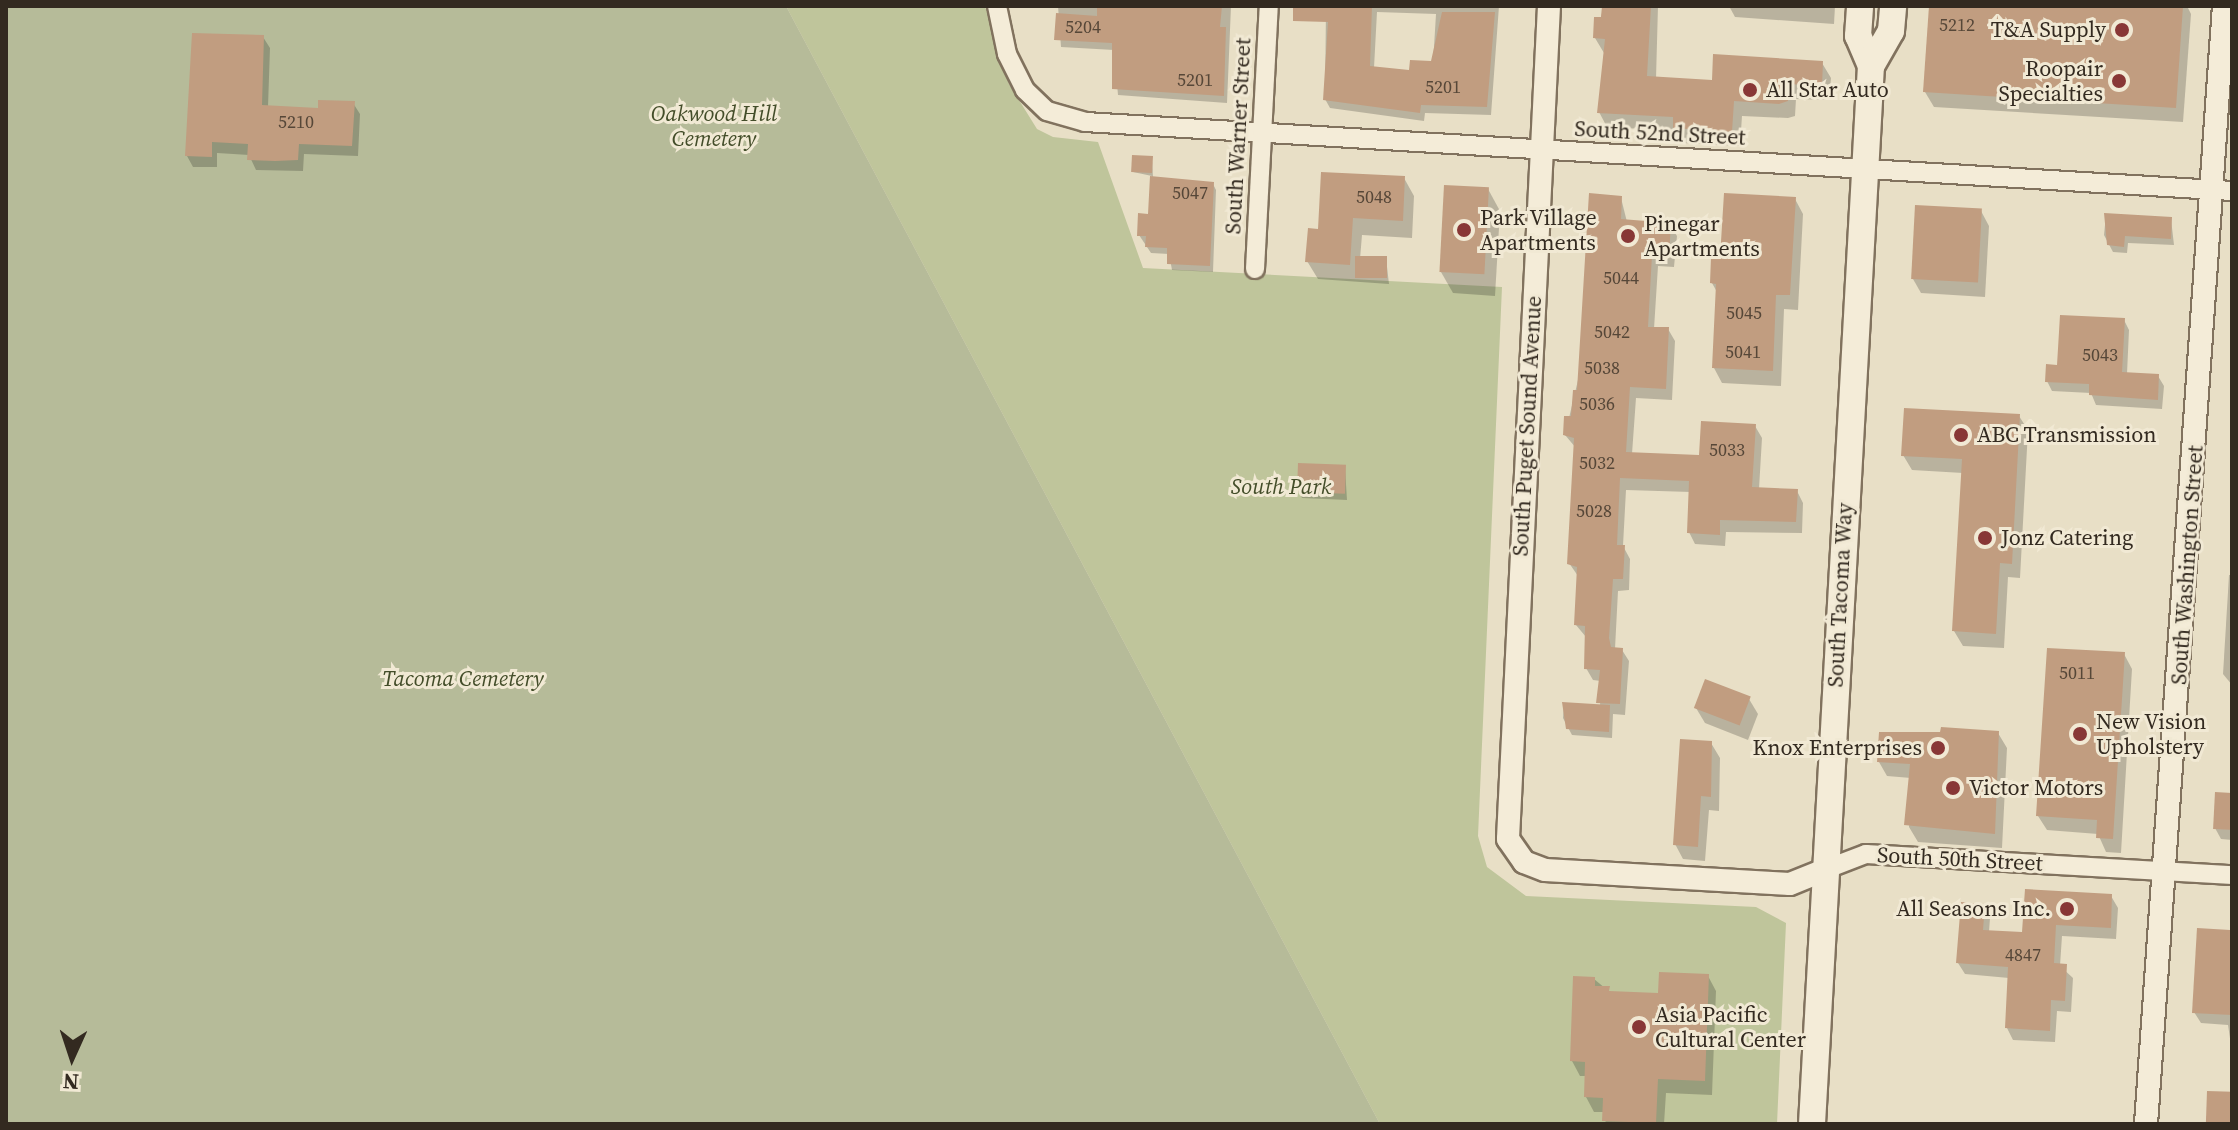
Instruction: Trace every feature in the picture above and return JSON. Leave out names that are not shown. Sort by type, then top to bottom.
[{"type":"main road","name":"South Tacoma Way","points":[[1860,6],[1858,36],[1871,66]]},
{"type":"main road","name":"South Tacoma Way","points":[[1812,1124],[1871,66],[1891,31],[1893,6]]},
{"type":"street","name":"South 52nd Street","points":[[997,6],[1007,54],[1025,90],[1047,111],[1085,122],[2222,191]]},
{"type":"street","name":"South Warner Street","points":[[1255,269],[1269,6]]},
{"type":"street","name":"South Puget Sound Avenue","points":[[1511,846],[1506,826],[1549,6]]},
{"type":"street","name":"South Washington Street","points":[[2146,1124],[2222,191],[2224,6]]},
{"type":"street","name":"South 50th Street","points":[[1511,846],[1524,862],[1545,870],[1790,884],[1866,854],[2232,875]]},
{"type":"green space","name":"Tacoma Cemetery","points":[[6,6],[786,6],[1380,1124],[6,1124]]},
{"type":"green space","name":"South Park","points":[[786,6],[985,6],[1009,84],[1037,129],[1053,137],[1098,142],[1143,268],[1502,287],[1478,836],[1487,867],[1526,896],[1756,907],[1786,923],[1777,1124],[1380,1124]]},
{"type":"building","points":[[1097,6],[1222,6],[1220,27],[1226,27],[1224,96],[1112,89],[1112,43],[1054,40],[1056,13],[1097,16]]},
{"type":"building","points":[[1293,6],[1372,6],[1370,66],[1409,70],[1410,60],[1431,61],[1442,12],[1495,12],[1487,107],[1421,105],[1420,113],[1323,100],[1328,22],[1293,21]]},
{"type":"building","points":[[1602,6],[1651,6],[1647,76],[1712,80],[1713,54],[1823,61],[1822,86],[1789,84],[1788,101],[1779,104],[1734,101],[1732,132],[1673,128],[1673,117],[1597,113],[1605,39],[1593,38],[1594,17],[1601,17]]},
{"type":"building","points":[[1929,6],[2183,6],[2176,108],[1923,92]]},
{"type":"building","points":[[192,33],[264,35],[262,105],[318,108],[318,100],[355,101],[352,146],[299,144],[298,160],[275,161],[247,160],[248,144],[212,142],[212,157],[185,156]]},
{"type":"building","points":[[1132,155],[1153,156],[1152,173],[1131,172]]},
{"type":"building","points":[[1321,172],[1405,176],[1403,221],[1353,218],[1350,265],[1305,262],[1308,228],[1318,229]]},
{"type":"building","points":[[1150,176],[1214,182],[1210,266],[1167,264],[1167,248],[1145,247],[1146,236],[1137,236],[1138,213],[1148,214]]},
{"type":"building","name":"Park Village Apartments","points":[[1444,185],[1489,187],[1484,274],[1439,272]]},
{"type":"building","points":[[1589,193],[1622,196],[1621,219],[1671,223],[1669,256],[1652,255],[1648,327],[1669,327],[1666,389],[1630,387],[1626,452],[1699,455],[1701,421],[1756,424],[1752,487],[1798,489],[1796,522],[1720,520],[1720,535],[1687,533],[1689,481],[1620,478],[1617,545],[1625,545],[1623,579],[1613,579],[1609,638],[1611,647],[1623,648],[1620,704],[1596,703],[1600,670],[1584,669],[1585,626],[1574,625],[1577,567],[1567,564],[1574,438],[1563,435],[1564,416],[1571,416],[1573,390],[1577,390]]},
{"type":"building","points":[[1724,193],[1796,197],[1790,295],[1776,295],[1773,371],[1712,368],[1716,284],[1710,283],[1711,257],[1720,258]]},
{"type":"building","points":[[1915,205],[1982,209],[1978,282],[1911,279]]},
{"type":"building","points":[[2104,213],[2172,217],[2171,239],[2125,236],[2124,247],[2107,245]]},
{"type":"building","points":[[1355,256],[1387,256],[1387,278],[1355,278]]},
{"type":"building","points":[[2060,315],[2125,318],[2122,372],[2159,374],[2158,400],[2089,395],[2089,384],[2045,382],[2046,364],[2057,365]]},
{"type":"building","points":[[1904,408],[2020,414],[2012,564],[2000,563],[1996,634],[1952,631],[1962,459],[1901,456]]},
{"type":"building","points":[[1298,463],[1346,465],[1345,494],[1297,492]]},
{"type":"building","name":"New Vision Upholstery","points":[[2047,648],[2125,652],[2113,839],[2096,838],[2097,820],[2036,816]]},
{"type":"building","points":[[1705,679],[1751,697],[1740,726],[1694,708]]},
{"type":"building","points":[[1562,702],[1610,705],[1609,732],[1566,729]]},
{"type":"building","points":[[1941,727],[1999,731],[1995,834],[1904,825],[1910,764],[1877,762],[1879,732],[1940,732]]},
{"type":"building","points":[[1680,739],[1712,741],[1711,797],[1701,796],[1698,847],[1673,845]]},
{"type":"building","points":[[2215,792],[2232,793],[2230,830],[2213,829]]},
{"type":"building","points":[[2025,889],[2112,894],[2111,928],[2056,925],[2054,963],[2067,964],[2065,1001],[2051,1000],[2050,1031],[2005,1028],[2008,967],[1956,963],[1961,902],[1985,904],[1983,930],[2022,932]]},
{"type":"building","points":[[2197,928],[2230,930],[2232,1015],[2192,1013]]},
{"type":"building","name":"Asia Pacific Cultural Center","points":[[1659,972],[1709,974],[1705,1081],[1658,1079],[1656,1123],[1602,1121],[1603,1098],[1584,1097],[1585,1062],[1570,1061],[1573,976],[1595,977],[1595,986],[1610,986],[1609,991],[1658,993]]},
{"type":"building","points":[[2207,1091],[2232,1092],[2231,1124],[2206,1124]]},
{"type":"place","name":"T&A Supply","points":[[2122,30]]},
{"type":"place","name":"Roopair Specialties","points":[[2119,81]]},
{"type":"place","name":"All Star Auto","points":[[1750,90]]},
{"type":"place","name":"Park Village Apartments","points":[[1464,230]]},
{"type":"place","name":"Pinegar Apartments","points":[[1628,236]]},
{"type":"place","name":"ABC Transmission","points":[[1961,435]]},
{"type":"place","name":"Jonz Catering","points":[[1985,538]]},
{"type":"place","name":"New Vision Upholstery","points":[[2080,734]]},
{"type":"place","name":"Knox Enterprises","points":[[1938,748]]},
{"type":"place","name":"Victor Motors","points":[[1953,788]]},
{"type":"place","name":"All Seasons Inc.","points":[[2067,909]]},
{"type":"place","name":"Asia Pacific Cultural Center","points":[[1639,1027]]},
{"type":"park label","name":"Oakwood Hill Cemetery","points":[[714,126]]}]
